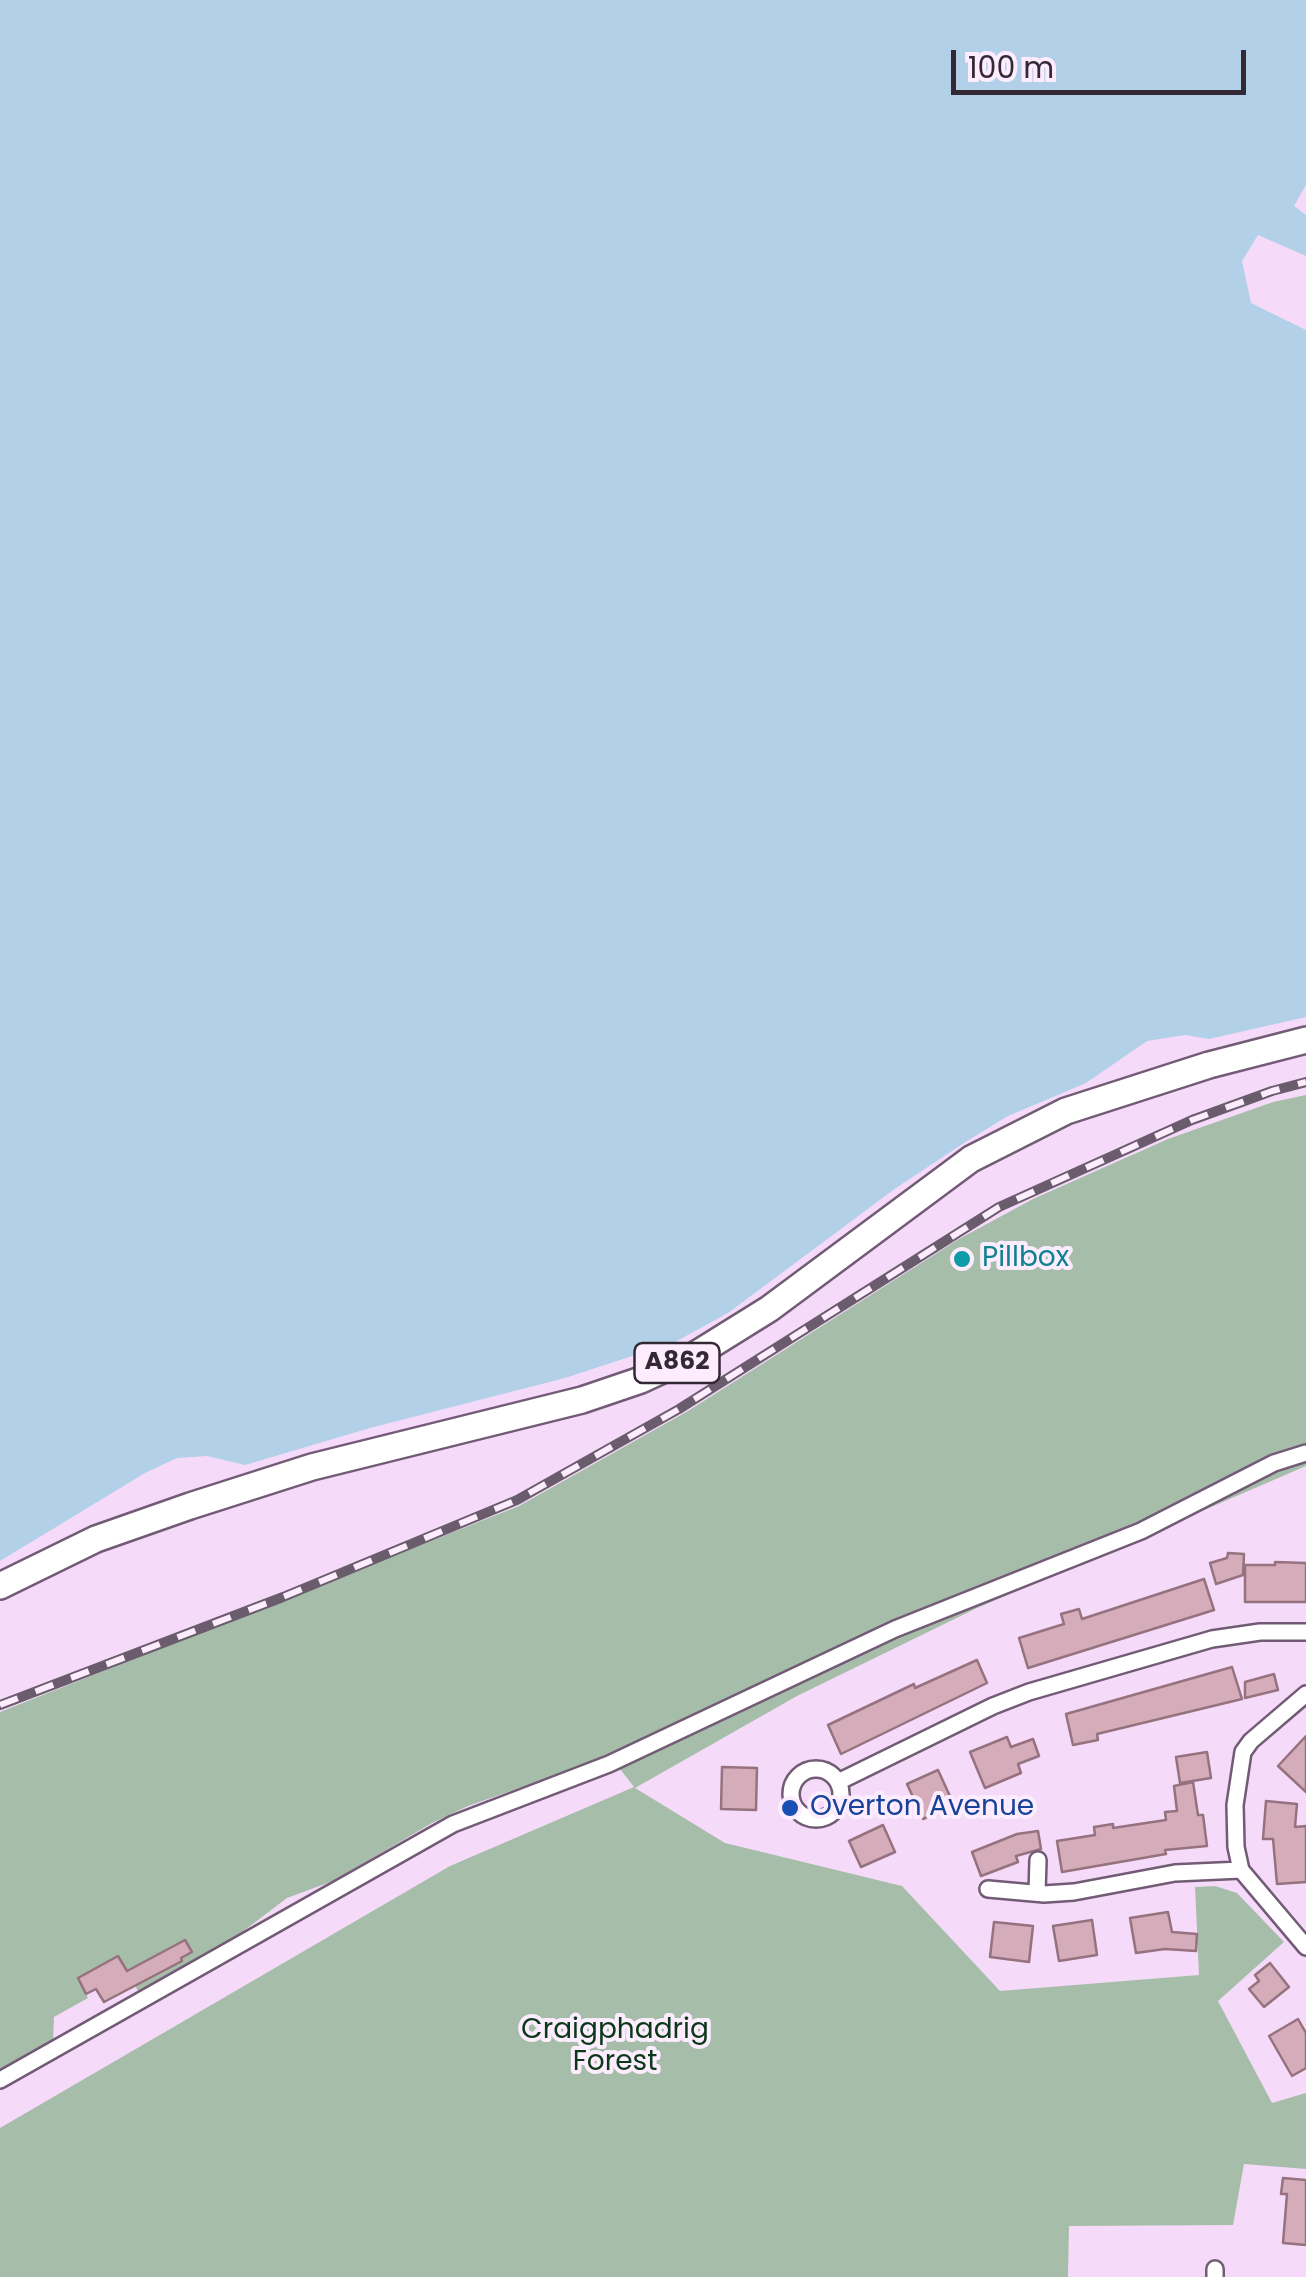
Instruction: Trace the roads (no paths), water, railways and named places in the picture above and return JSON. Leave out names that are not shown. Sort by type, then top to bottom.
[{"type":"main road","name":"A862","points":[[0,1586],[96,1539],[190,1506],[312,1467],[582,1400],[640,1380],[696,1355],[769,1309],[971,1159],[1066,1111],[1209,1065],[1306,1040]]},
{"type":"street","points":[[0,2080],[453,1824],[609,1764],[894,1629],[1141,1531],[1274,1463],[1306,1453]]},
{"type":"street","points":[[838,1782],[993,1706],[1030,1692],[1212,1640],[1260,1632],[1306,1632]]},
{"type":"street","points":[[1306,1694],[1242,1752],[1235,1804],[1240,1870],[1306,1947]]},
{"type":"street","points":[[1037,1893],[1038,1860]]},
{"type":"street","points":[[988,1889],[1074,1892],[1175,1873],[1240,1870]]},
{"type":"water","points":[[0,0],[1306,0],[1306,185],[1294,206],[1306,215],[1306,256],[1258,235],[1242,261],[1251,303],[1306,330],[1306,1017],[1209,1039],[1185,1035],[1147,1041],[1086,1083],[1008,1116],[967,1141],[896,1188],[728,1313],[675,1342],[565,1378],[245,1465],[207,1456],[177,1458],[145,1473],[0,1561]]},
{"type":"railway","points":[[0,1705],[283,1597],[517,1500],[679,1409],[999,1207],[1192,1120],[1306,1082]]},
{"type":"place","name":"Pillbox","points":[[962,1259]]},
{"type":"place","name":"Overton Avenue","points":[[790,1808]]},
{"type":"park label","name":"Craigphadrig Forest","points":[[615,2047]]}]
